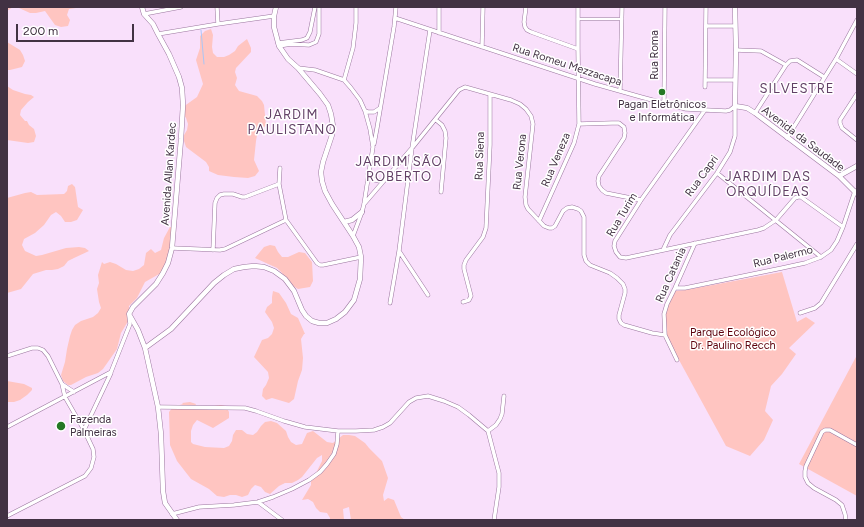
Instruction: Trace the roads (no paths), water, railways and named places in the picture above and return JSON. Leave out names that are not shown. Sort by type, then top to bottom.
[{"type":"street","points":[[142,7],[144,14],[181,7]]},
{"type":"street","points":[[217,7],[218,24]]},
{"type":"street","points":[[145,348],[171,329],[214,283],[224,275],[244,267],[254,266],[264,268],[274,271],[285,279],[294,291],[306,316],[319,323],[327,323],[336,319],[345,312],[354,300],[360,279],[361,257],[359,247],[332,204],[325,191],[322,181],[321,172],[323,162],[332,135],[333,126],[331,114],[328,104],[298,68],[288,59],[279,44],[274,27],[276,7]]},
{"type":"street","points":[[310,45],[307,42],[307,38],[315,7]]},
{"type":"street","points":[[279,44],[310,45],[316,42],[318,38],[319,7]]},
{"type":"street","points":[[344,80],[353,48],[356,7]]},
{"type":"street","points":[[353,236],[364,204],[396,7]]},
{"type":"street","points":[[439,7],[439,33]]},
{"type":"street","points":[[482,47],[483,7]]},
{"type":"street","points":[[526,7],[524,22],[527,30],[578,48]]},
{"type":"street","name":"Rua Veneza","points":[[539,221],[574,143],[579,124],[578,7]]},
{"type":"street","points":[[620,91],[622,7]]},
{"type":"street","name":"Rua Roma","points":[[664,103],[665,7]]},
{"type":"street","points":[[705,87],[706,7]]},
{"type":"street","points":[[734,106],[736,50],[735,7]]},
{"type":"street","name":"Avenida Allan Kardec","points":[[129,314],[133,307],[156,284],[168,263],[172,248],[183,105],[182,88],[172,60],[153,24],[144,14]]},
{"type":"street","points":[[158,34],[274,16]]},
{"type":"street","name":"Rua Romeu Mezzacapa","points":[[395,18],[578,78],[686,109],[726,111],[730,110],[734,106]]},
{"type":"street","points":[[578,19],[622,18]]},
{"type":"street","points":[[787,138],[836,59],[857,20]]},
{"type":"street","points":[[706,26],[735,26]]},
{"type":"street","points":[[390,303],[399,251],[412,148],[430,30]]},
{"type":"street","points":[[279,44],[307,38]]},
{"type":"street","points":[[736,50],[761,51],[786,65]]},
{"type":"street","points":[[836,59],[857,74]]},
{"type":"street","points":[[755,113],[786,65],[790,62],[797,60],[824,77]]},
{"type":"street","points":[[298,68],[316,70],[344,80],[360,100],[365,111],[373,147]]},
{"type":"street","points":[[705,80],[735,80]]},
{"type":"street","name":"Rua Verona","points":[[436,120],[459,90],[465,87],[511,100],[520,104],[526,109],[531,116],[533,124],[526,202],[528,209],[539,221]]},
{"type":"street","points":[[857,94],[840,120],[842,128],[857,140]]},
{"type":"street","name":"Rua Siena","points":[[463,302],[469,300],[471,296],[464,265],[483,237],[486,228],[490,145],[490,95]]},
{"type":"street","name":"Avenida da Saudade","points":[[734,106],[747,108],[755,113],[839,176],[856,192]]},
{"type":"street","name":"Rua Capri","points":[[663,250],[670,235],[717,173],[730,152],[735,136],[734,106]]},
{"type":"street","points":[[365,111],[374,112],[380,107]]},
{"type":"street","name":"Rua Turim","points":[[706,110],[641,200],[615,241],[614,246],[620,257],[626,258],[758,230],[776,220],[795,198],[801,197],[843,227]]},
{"type":"street","points":[[364,204],[436,120],[442,125],[446,138],[441,192]]},
{"type":"street","points":[[579,124],[619,123],[624,127],[624,138],[599,176],[599,186],[606,193],[641,200]]},
{"type":"street","points":[[370,128],[372,130],[377,128]]},
{"type":"street","points":[[839,176],[857,166]]},
{"type":"street","points":[[280,168],[279,184],[286,220],[318,263],[323,265],[361,257]]},
{"type":"street","points":[[717,173],[821,257]]},
{"type":"street","points":[[368,174],[374,180],[384,181]]},
{"type":"street","points":[[213,250],[215,203],[217,198],[224,194],[234,194],[246,197],[279,184]]},
{"type":"street","name":"Rua Palermo","points":[[675,288],[685,288],[782,268],[805,263],[821,257],[831,250],[837,241],[856,192]]},
{"type":"street","points":[[539,221],[544,226],[552,228],[556,226],[563,211],[572,207],[578,208],[584,217],[584,255],[586,261],[590,265],[610,273],[617,278],[623,284],[625,289],[619,315],[619,320],[621,323],[645,331],[665,335]]},
{"type":"street","points":[[344,222],[355,218],[362,212]]},
{"type":"street","points":[[172,248],[213,250],[225,249],[286,220]]},
{"type":"street","name":"Rua Catania","points":[[677,360],[665,335],[664,314],[667,304],[695,243]]},
{"type":"street","points":[[800,313],[815,308],[821,303],[857,244]]},
{"type":"street","points":[[399,251],[428,296]]},
{"type":"street","points":[[129,314],[138,330],[145,348],[158,407],[165,504],[177,520]]},
{"type":"street","points":[[84,430],[111,372],[130,324],[129,314]]},
{"type":"street","points":[[7,356],[32,348],[43,350],[48,356],[62,384],[65,397],[84,430],[93,449],[94,457],[91,468],[84,476],[7,516]]},
{"type":"street","points":[[7,427],[111,372]]},
{"type":"street","points":[[62,384],[74,392]]},
{"type":"street","points":[[158,407],[245,408],[305,427],[338,432],[356,432],[374,430],[383,427],[390,423],[409,402],[416,398],[428,396],[444,401],[458,407],[488,432],[499,473],[499,487],[494,520]]},
{"type":"street","points":[[488,432],[500,419],[504,396]]},
{"type":"street","points":[[846,520],[842,505],[808,484],[805,477],[805,471],[822,432],[825,430],[830,430],[857,445]]},
{"type":"street","points":[[172,514],[199,507],[258,502],[292,489],[309,480],[320,472],[327,464],[334,454],[338,432]]},
{"type":"street","points":[[258,502],[282,520]]},
{"type":"waterway","points":[[201,30],[204,64]]},
{"type":"place","name":"Pagan Eletrônicos e Informática","points":[[662,92]]},
{"type":"place","name":"Fazenda Palmeiras","points":[[61,426]]},
{"type":"district","name":"SILVESTRE","points":[[797,89]]},
{"type":"district","name":"JARDIM PAULISTANO","points":[[292,122]]},
{"type":"district","name":"JARDIM SÃO ROBERTO","points":[[399,170]]},
{"type":"district","name":"JARDIM DAS ORQUÍDEAS","points":[[768,184]]},
{"type":"park label","name":"Parque Ecológico Dr. Paulino Recch","points":[[733,339]]}]
